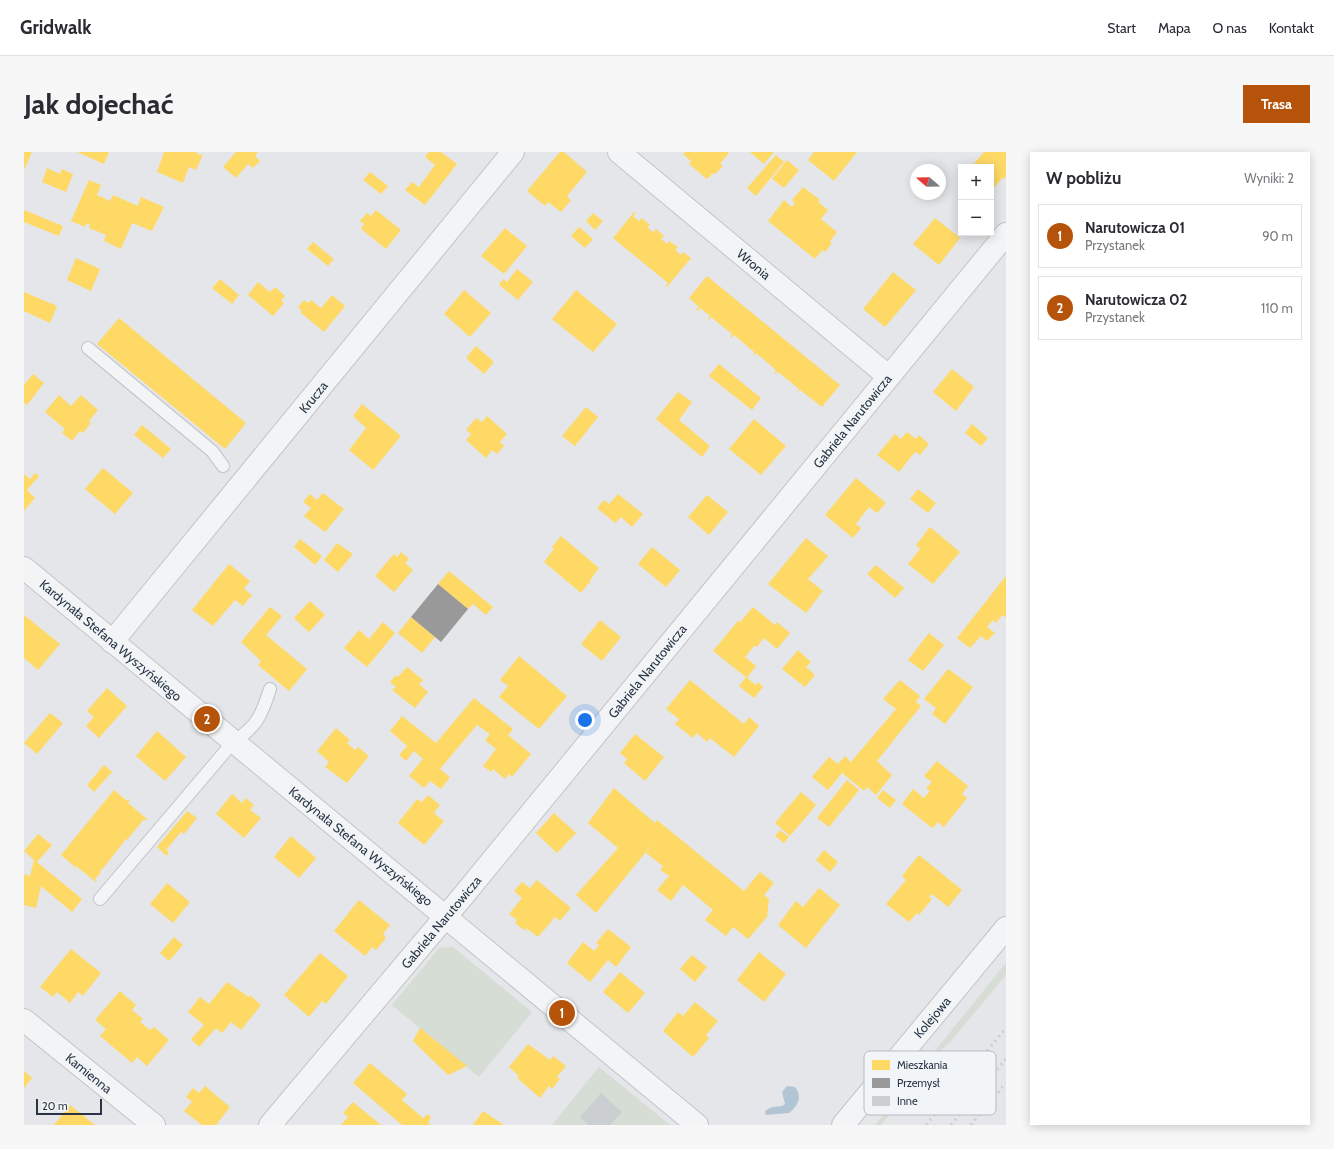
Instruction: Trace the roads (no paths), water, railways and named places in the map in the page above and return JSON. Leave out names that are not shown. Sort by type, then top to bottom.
[{"type":"street","name":"Krucza","points":[[112,642],[513,152]]},
{"type":"street","name":"Wronia","points":[[619,152],[888,376]]},
{"type":"street","name":"Gabriela Narutowicza","points":[[270,1125],[446,916],[1006,234]]},
{"type":"street","name":"Kardynała Stefana Wyszyńskiego","points":[[24,568],[697,1125]]},
{"type":"street","name":"Kolejowa","points":[[904,1051],[1006,928]]},
{"type":"street","name":"Kamienna","points":[[24,1020],[154,1125]]},
{"type":"street","name":"Kolejowa","points":[[843,1125],[864,1100]]},
{"type":"lane","points":[[88,348],[212,451],[223,466]]},
{"type":"lane","points":[[100,898],[234,741],[248,733],[263,712],[270,689]]},
{"type":"water","points":[[787,1086],[795,1087],[799,1094],[795,1107],[789,1113],[766,1115],[765,1111],[768,1109],[785,1104],[782,1092]]},
{"type":"railway","points":[[987,1051],[1006,1028]]},
{"type":"railway","points":[[996,1071],[1006,1059]]},
{"type":"railway","points":[[996,1095],[1006,1083]]},
{"type":"railway","points":[[926,1125],[934,1115]]},
{"type":"railway","points":[[951,1125],[959,1115]]},
{"type":"railway","points":[[971,1125],[979,1115]]},
{"type":"place","name":"Narutowicza 02","points":[[207,719]]},
{"type":"place","name":"Narutowicza 01","points":[[562,1013]]}]
